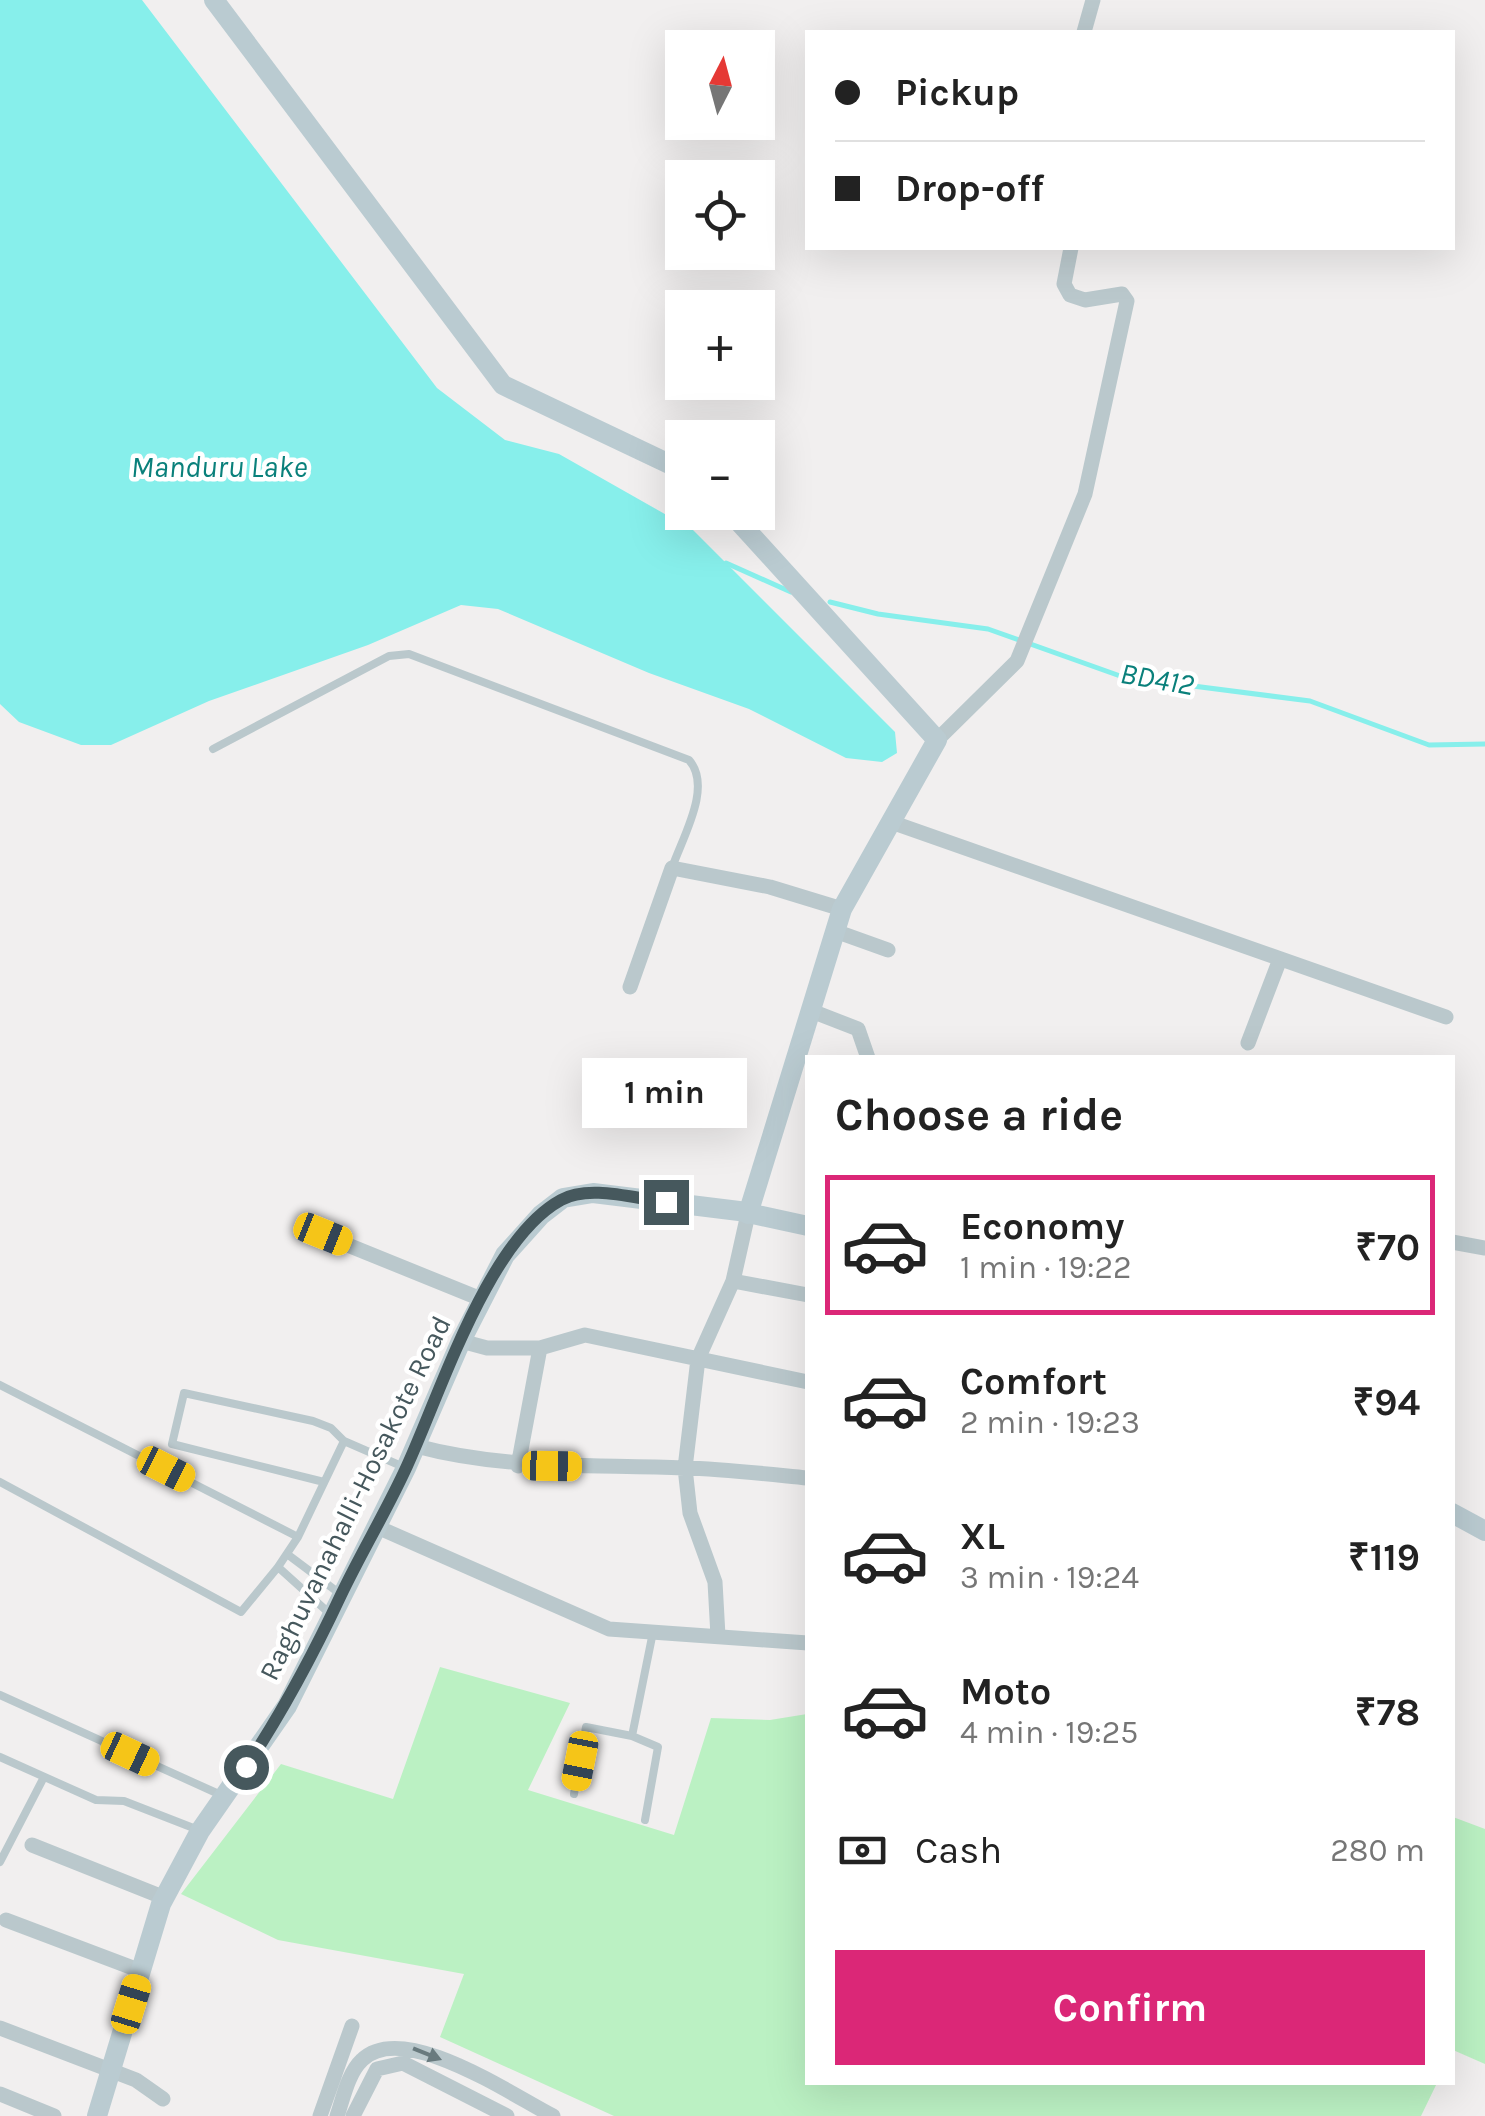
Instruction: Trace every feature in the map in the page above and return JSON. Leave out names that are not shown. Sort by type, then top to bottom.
[{"type":"main road","points":[[214,0],[503,386],[665,462]]},
{"type":"main road","points":[[746,530],[937,740],[842,909],[748,1214]]},
{"type":"main road","name":"Raghuvanahalli-Hosakote Road","points":[[97,2116],[165,1898],[200,1831],[287,1706],[406,1468],[461,1341],[505,1255],[541,1215],[564,1198],[593,1193],[805,1225]]},
{"type":"main road","points":[[1455,1515],[1485,1531]]},
{"type":"street","points":[[1084,30],[1092,0]]},
{"type":"street","points":[[937,740],[1017,661],[1086,494],[1127,301],[1122,294],[1085,300],[1070,295],[1064,284],[1071,250]]},
{"type":"street","points":[[890,822],[1446,1017]]},
{"type":"street","points":[[630,987],[672,868],[770,888],[842,909]]},
{"type":"street","points":[[835,930],[888,950]]},
{"type":"street","points":[[1248,1043],[1280,958]]},
{"type":"street","points":[[813,1012],[858,1029],[867,1055]]},
{"type":"street","points":[[718,1636],[715,1582],[690,1513],[686,1468],[698,1359],[733,1281],[748,1214]]},
{"type":"street","points":[[323,1234],[481,1300]]},
{"type":"street","points":[[1455,1243],[1485,1248]]},
{"type":"street","points":[[733,1281],[805,1293]]},
{"type":"street","points":[[461,1341],[487,1348],[540,1348],[585,1336],[805,1381]]},
{"type":"street","points":[[518,1466],[540,1348]]},
{"type":"street","points":[[416,1446],[470,1461],[518,1466],[686,1468],[805,1478]]},
{"type":"street","points":[[377,1527],[609,1629],[805,1644]]},
{"type":"street","points":[[32,1845],[165,1898]]},
{"type":"street","points":[[6,1920],[141,1970]]},
{"type":"street","points":[[320,2116],[352,2026]]},
{"type":"street","points":[[0,2028],[136,2080],[164,2099]]},
{"type":"street","points":[[336,2116],[355,2068],[375,2050],[390,2046],[422,2050],[552,2116]]},
{"type":"street","points":[[375,2050],[383,2066]]},
{"type":"street","points":[[354,2116],[370,2078],[383,2066],[403,2063],[507,2116]]},
{"type":"street","points":[[0,2094],[54,2116]]},
{"type":"lane","points":[[213,750],[389,656],[408,654],[689,760],[698,770],[699,789],[672,868]]},
{"type":"lane","points":[[0,1385],[298,1537]]},
{"type":"lane","points":[[324,1482],[172,1444],[184,1393],[314,1421],[332,1428],[344,1441],[406,1468]]},
{"type":"lane","points":[[0,1482],[241,1612],[298,1537],[344,1441]]},
{"type":"lane","points":[[287,1554],[341,1594]]},
{"type":"lane","points":[[278,1567],[332,1616]]},
{"type":"lane","points":[[632,1736],[653,1632]]},
{"type":"lane","points":[[0,1695],[226,1797]]},
{"type":"lane","points":[[574,1794],[586,1728],[632,1736],[658,1747],[645,1820]]},
{"type":"lane","points":[[0,1757],[96,1800],[124,1801],[200,1831]]},
{"type":"lane","points":[[0,1862],[44,1777]]},
{"type":"green space","points":[[440,1667],[570,1703],[528,1790],[674,1835],[711,1718],[770,1720],[805,1714],[805,2085],[1436,2085],[1421,2116],[614,2116],[440,2037],[464,1974],[278,1940],[181,1894],[281,1764],[393,1799]]},
{"type":"green space","points":[[1455,1818],[1485,1829],[1485,2064],[1455,2051]]},
{"type":"water","name":"Manduru Lake","points":[[0,0],[142,0],[437,388],[505,440],[559,454],[665,514],[665,530],[693,530],[895,732],[897,753],[882,762],[846,758],[749,709],[649,673],[498,609],[461,605],[368,645],[209,701],[111,745],[81,745],[19,722],[0,704]]},
{"type":"waterway","name":"BD412","points":[[726,563],[791,592]]},
{"type":"waterway","name":"BD412","points":[[830,602],[878,614],[988,629],[1123,677],[1310,701],[1429,745],[1485,744]]},
{"type":"route","points":[[246,1767],[287,1706],[406,1468],[461,1341],[505,1255],[541,1215],[564,1198],[593,1193],[666,1202]]}]
